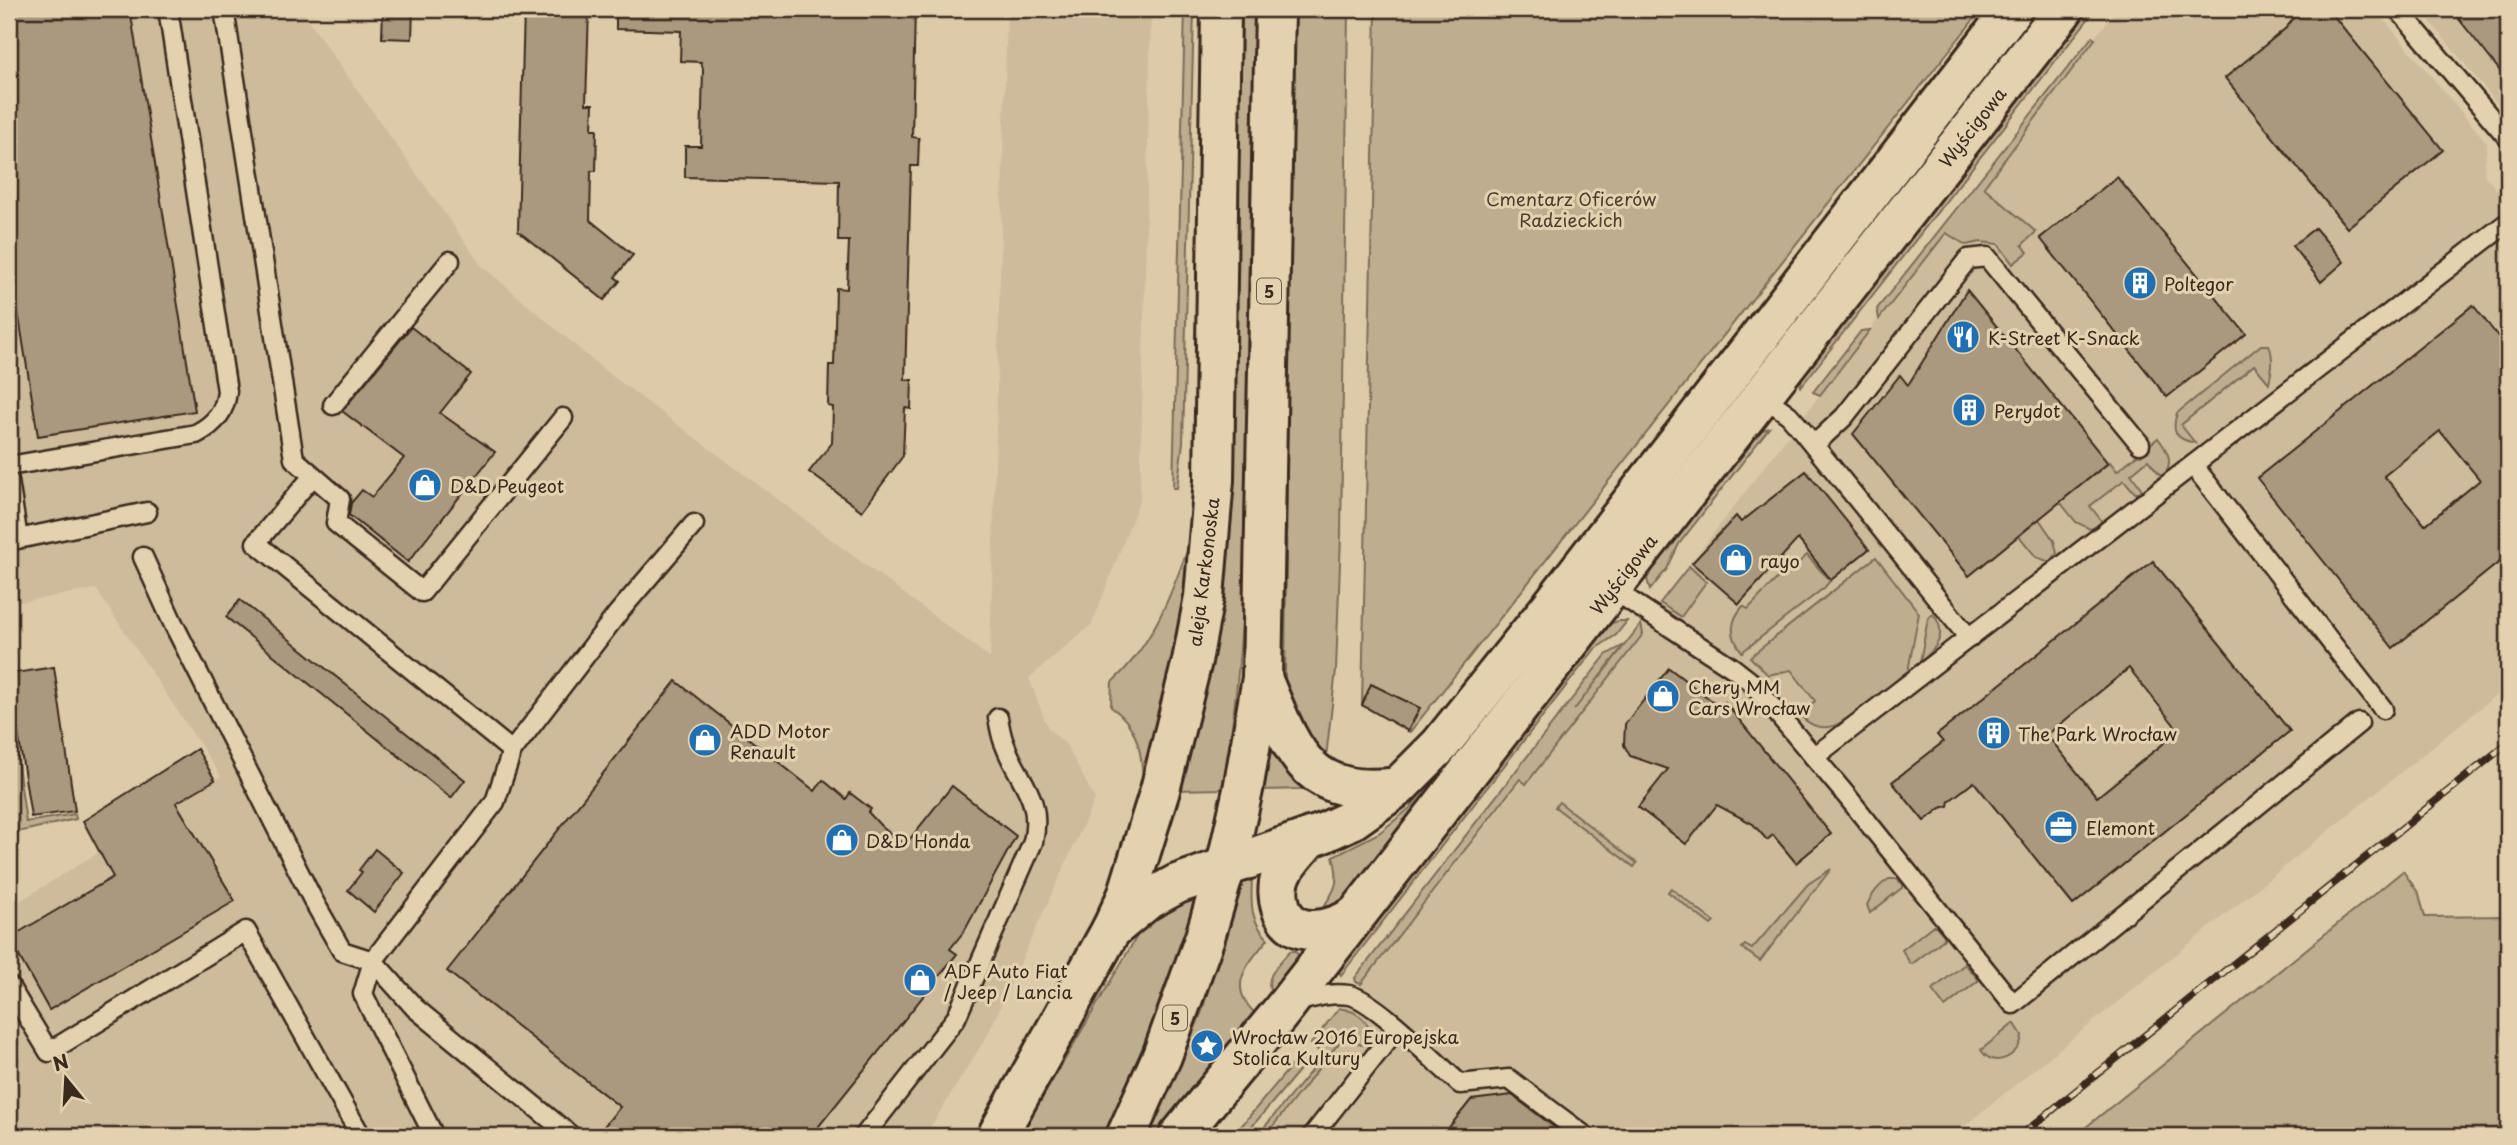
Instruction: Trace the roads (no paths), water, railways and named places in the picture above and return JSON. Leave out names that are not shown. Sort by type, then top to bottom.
[{"type":"main road","name":"aleja Karkonoska","points":[[998,1136],[1111,930],[1127,895],[1160,790],[1192,661],[1204,597],[1214,480],[1221,9]]},
{"type":"main road","name":"5","points":[[1126,1136],[1162,1056],[1205,937],[1226,866],[1243,790],[1262,678],[1275,9]]},
{"type":"main road","points":[[1111,930],[1160,892],[1353,820],[1398,787],[1448,735],[2013,9]]},
{"type":"main road","name":"Wyścigowa","points":[[1179,1136],[1287,1003],[2064,9]]},
{"type":"main road","points":[[1262,678],[1282,727],[1294,747],[1326,781],[1369,791],[1398,787]]},
{"type":"main road","points":[[1310,837],[1281,877],[1279,893],[1283,914],[1293,925],[1319,931],[1338,926],[1355,916]]},
{"type":"lane","points":[[9,466],[196,434],[217,420],[226,406],[227,391],[168,9]]},
{"type":"lane","points":[[224,9],[294,459],[340,499],[336,523],[422,592],[564,418]]},
{"type":"lane","points":[[2398,9],[2508,138]]},
{"type":"lane","points":[[1814,757],[2508,222]]},
{"type":"lane","points":[[1814,445],[1844,417],[1968,260],[1987,257],[2140,444]]},
{"type":"lane","points":[[334,405],[450,261]]},
{"type":"lane","points":[[1762,395],[1789,415],[1969,638]]},
{"type":"lane","points":[[2193,465],[2383,709]]},
{"type":"lane","points":[[313,476],[256,543],[512,751]]},
{"type":"lane","points":[[9,481],[18,539],[147,512]]},
{"type":"lane","points":[[434,1136],[363,994],[373,961],[495,802],[512,751],[618,613],[694,524]]},
{"type":"lane","points":[[143,557],[173,623],[306,888],[342,951],[373,961],[415,1008],[571,1136]]},
{"type":"lane","points":[[1578,569],[1611,588],[1751,682],[2013,1004],[2359,723]]},
{"type":"lane","points":[[864,1136],[956,1018],[1034,842],[1036,810],[1031,794],[1004,745],[998,718]]},
{"type":"lane","points":[[9,986],[49,1052],[246,930],[361,1136]]},
{"type":"lane","points":[[1287,1003],[1330,994],[1353,995],[1373,1007],[1460,1084],[1509,1079],[1585,1136]]},
{"type":"lane","points":[[1312,1136],[1396,1028]]},
{"type":"railway","points":[[2020,1136],[2508,743]]},
{"type":"place","name":"Poltegor","points":[[2140,283]]},
{"type":"place","name":"K-Street K-Snack","points":[[1963,337]]},
{"type":"place","name":"Perydot","points":[[1969,410]]},
{"type":"place","name":"D&D Peugeot","points":[[425,485]]},
{"type":"place","name":"rayo","points":[[1736,560]]},
{"type":"place","name":"Chery MM Cars Wrocław","points":[[1663,696]]},
{"type":"place","name":"The Park Wrocław","points":[[1994,733]]},
{"type":"place","name":"ADD Motor Renault","points":[[705,740]]},
{"type":"place","name":"Elemont","points":[[2061,827]]},
{"type":"place","name":"D&D Honda","points":[[842,840]]},
{"type":"place","name":"ADF Auto Fiat / Jeep / Lancia","points":[[920,980]]},
{"type":"place","name":"Wrocław 2016 Europejska Stolica Kultury","points":[[1207,1046]]},
{"type":"park label","name":"Cmentarz Oficerów Radzieckich","points":[[1571,208]]}]
